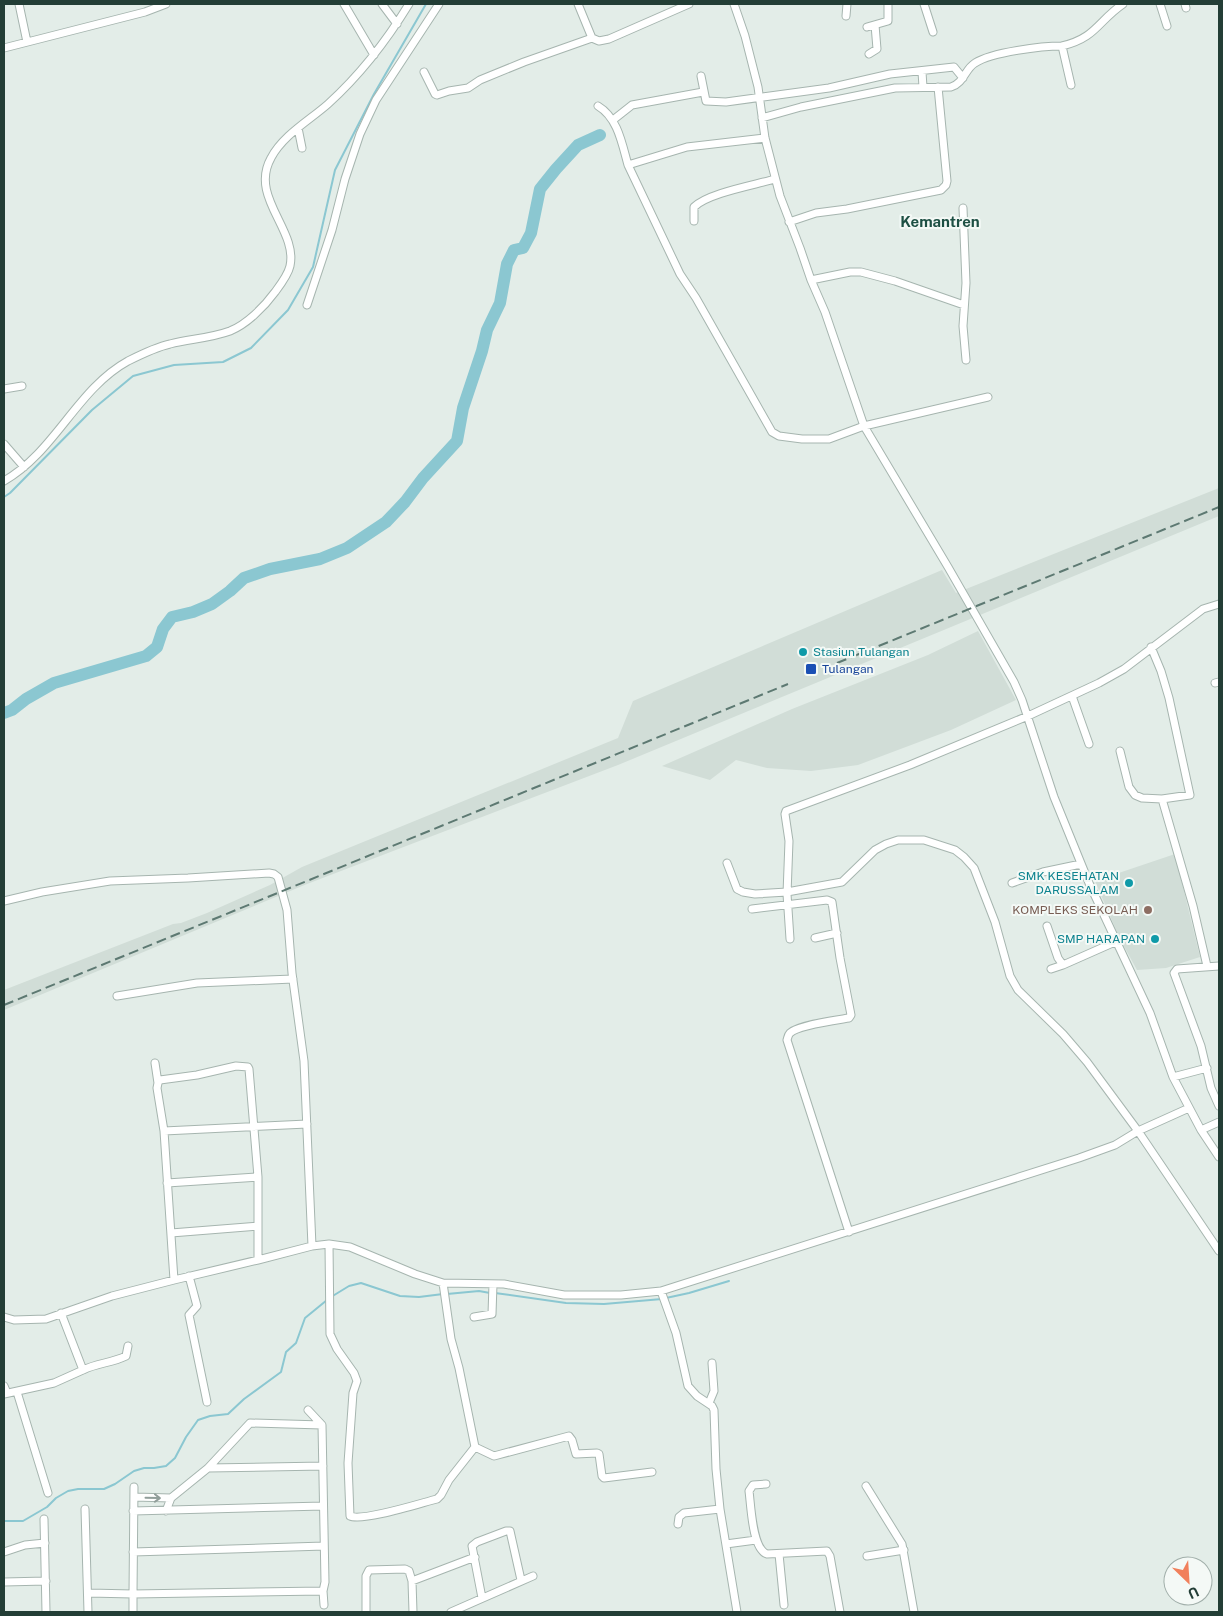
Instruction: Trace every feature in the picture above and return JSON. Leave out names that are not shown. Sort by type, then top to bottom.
[{"type":"street","points":[[19,4],[27,42]]},
{"type":"street","points":[[4,48],[145,12],[166,4]]},
{"type":"street","points":[[344,4],[374,55]]},
{"type":"street","points":[[382,4],[397,24]]},
{"type":"street","points":[[4,481],[24,467],[96,386],[112,371],[148,351],[170,344],[231,331],[256,312],[271,297],[284,279],[290,266],[291,257],[286,239],[268,197],[266,171],[270,159],[276,150],[298,128],[330,103],[374,55],[409,4]]},
{"type":"street","points":[[307,305],[332,230],[345,179],[360,134],[376,100],[439,4]]},
{"type":"street","points":[[578,4],[592,38]]},
{"type":"street","points":[[424,72],[437,95],[449,91],[464,90],[480,80],[524,62],[592,38],[599,41],[609,39],[689,4]]},
{"type":"street","points":[[734,4],[745,36],[760,97],[765,138],[775,179],[811,280],[825,312],[864,426],[944,559],[1005,666],[1022,700],[1054,797],[1115,942],[1150,1013],[1173,1078],[1201,1130],[1219,1157]]},
{"type":"street","points":[[846,16],[847,4]]},
{"type":"street","points":[[867,27],[888,21],[888,4]]},
{"type":"street","points":[[924,4],[933,32]]},
{"type":"street","points":[[762,113],[801,107],[824,96],[893,81],[938,87],[955,86],[960,73],[988,58],[1045,47],[1062,46],[1083,39],[1099,26],[1112,7],[1123,4]]},
{"type":"street","points":[[1160,4],[1167,26]]},
{"type":"street","points":[[868,54],[877,49],[875,25]]},
{"type":"street","points":[[1062,46],[1071,85]]},
{"type":"street","points":[[700,76],[706,101],[726,102],[760,97],[824,96],[954,67],[960,73]]},
{"type":"street","points":[[922,73],[923,85]]},
{"type":"street","points":[[790,222],[816,213],[941,190],[947,181],[938,87]]},
{"type":"street","points":[[613,120],[629,107],[703,92]]},
{"type":"street","points":[[598,106],[607,111],[613,120],[628,165],[680,274],[696,298],[772,432],[779,436],[794,438],[829,439],[864,426],[988,397]]},
{"type":"street","points":[[298,128],[302,148]]},
{"type":"street","points":[[628,165],[688,148],[765,138]]},
{"type":"street","points":[[694,221],[694,208],[697,204],[721,194],[775,179]]},
{"type":"street","points":[[963,208],[966,283],[963,326],[966,360]]},
{"type":"street","points":[[811,280],[850,272],[861,272],[895,280],[964,305]]},
{"type":"street","points":[[4,389],[22,386]]},
{"type":"street","points":[[4,444],[24,467]]},
{"type":"street","points":[[790,939],[787,898],[789,841],[785,814],[788,810],[910,765],[1072,696],[1124,669],[1203,609],[1219,604]]},
{"type":"street","points":[[1120,751],[1131,792],[1142,798],[1162,799],[1188,797],[1191,794],[1161,672],[1151,647]]},
{"type":"street","points":[[1072,696],[1089,744]]},
{"type":"street","points":[[1162,799],[1193,906],[1207,966]]},
{"type":"street","points":[[752,909],[842,882],[875,850],[898,840],[924,840],[954,850],[964,857],[974,868],[995,922],[1005,960],[1014,984],[1063,1034],[1087,1062],[1219,1251]]},
{"type":"street","points":[[727,863],[737,889],[743,892],[831,901],[851,1015],[849,1018],[810,1025],[792,1031],[788,1034],[786,1040],[849,1232]]},
{"type":"street","points":[[1012,883],[1043,872],[1081,864]]},
{"type":"street","points":[[4,901],[110,880],[274,874],[279,881],[287,910],[293,979],[304,1061],[312,1246]]},
{"type":"street","points":[[1047,926],[1058,958],[1063,965]]},
{"type":"street","points":[[815,938],[837,933]]},
{"type":"street","points":[[1051,969],[1115,942]]},
{"type":"street","points":[[1219,966],[1178,969],[1174,973],[1201,1046],[1211,1088],[1219,1106]]},
{"type":"street","points":[[117,996],[197,983],[293,979]]},
{"type":"street","points":[[155,1063],[164,1131],[174,1280]]},
{"type":"street","points":[[158,1083],[160,1080],[168,1078],[197,1075],[236,1066],[248,1067],[250,1069],[258,1177],[258,1260]]},
{"type":"street","points":[[1173,1078],[1207,1068]]},
{"type":"street","points":[[4,1326],[6,1318],[43,1319],[112,1296],[312,1246],[329,1244],[350,1246],[415,1274],[443,1283],[493,1290],[504,1284],[564,1295],[664,1296],[849,1232],[1079,1158],[1128,1138],[1136,1132],[1189,1108]]},
{"type":"street","points":[[1201,1130],[1219,1122]]},
{"type":"street","points":[[164,1131],[307,1124]]},
{"type":"street","points":[[167,1183],[258,1177]]},
{"type":"street","points":[[171,1233],[258,1226]]},
{"type":"street","points":[[329,1244],[330,1334],[357,1381],[353,1393],[348,1464],[350,1516],[356,1518],[385,1513],[437,1499],[459,1465],[475,1447]]},
{"type":"street","points":[[190,1276],[197,1306],[189,1315],[207,1402]]},
{"type":"street","points":[[443,1283],[451,1339],[459,1368],[475,1447]]},
{"type":"street","points":[[474,1317],[492,1314],[493,1290]]},
{"type":"street","points":[[664,1296],[682,1354],[688,1386],[697,1396],[709,1403],[714,1410],[716,1469],[720,1508],[737,1612]]},
{"type":"street","points":[[61,1313],[83,1370]]},
{"type":"street","points":[[4,1386],[5,1394],[54,1382],[92,1365],[116,1361],[126,1356],[128,1346]]},
{"type":"street","points":[[709,1403],[714,1391],[712,1364]]},
{"type":"street","points":[[17,1392],[48,1493]]},
{"type":"street","points":[[308,1410],[322,1426],[324,1605]]},
{"type":"street","points":[[166,1511],[171,1498],[208,1468],[250,1423],[322,1426]]},
{"type":"street","points":[[475,1447],[494,1456],[569,1436],[576,1454],[599,1454],[602,1476],[604,1478],[652,1472]]},
{"type":"street","points":[[208,1468],[323,1466]]},
{"type":"street","points":[[766,1484],[753,1485],[749,1491],[756,1540],[762,1553],[778,1554],[821,1551],[829,1553],[840,1612]]},
{"type":"street","points":[[866,1486],[894,1529],[904,1550],[914,1612]]},
{"type":"street","points":[[133,1612],[134,1487]]},
{"type":"street","points":[[134,1497],[171,1498]]},
{"type":"street","points":[[133,1511],[324,1506]]},
{"type":"street","points":[[678,1524],[679,1517],[684,1513],[720,1508]]},
{"type":"street","points":[[85,1509],[89,1593],[88,1612]]},
{"type":"street","points":[[44,1519],[46,1612]]},
{"type":"street","points":[[482,1598],[472,1546],[474,1543],[510,1531],[521,1580]]},
{"type":"street","points":[[726,1544],[756,1540]]},
{"type":"street","points":[[4,1552],[25,1545],[45,1543]]},
{"type":"street","points":[[133,1552],[324,1546]]},
{"type":"street","points":[[867,1556],[904,1550]]},
{"type":"street","points":[[778,1554],[784,1605]]},
{"type":"street","points":[[412,1581],[475,1557]]},
{"type":"street","points":[[366,1612],[366,1576],[369,1570],[405,1569],[409,1571],[412,1581],[413,1612]]},
{"type":"street","points":[[451,1612],[533,1576]]},
{"type":"street","points":[[4,1582],[46,1581]]},
{"type":"street","points":[[89,1593],[323,1591]]},
{"type":"shaded area","points":[[1219,488],[1219,516],[618,765],[307,884],[4,1010],[4,990],[173,924],[181,923],[207,913],[270,885],[302,867],[618,738],[633,701],[942,570],[956,593]]},
{"type":"shaded area","points":[[978,631],[1016,700],[951,730],[858,765],[811,771],[767,768],[736,760],[710,780],[662,766],[792,709],[928,655]]},
{"type":"shaded area","name":"KOMPLEKS SEKOLAH","points":[[1175,854],[1200,957],[1166,968],[1137,970],[1120,939],[1095,881]]},
{"type":"waterway","points":[[4,497],[92,410],[133,376],[174,365],[223,362],[251,348],[288,310],[313,267],[335,170],[374,94],[426,4]]},
{"type":"waterway","points":[[4,713],[12,710],[26,699],[54,683],[146,656],[157,647],[163,629],[172,617],[193,612],[212,604],[244,578],[270,569],[320,559],[347,548],[386,522],[457,441],[463,408],[487,330],[500,303],[507,264],[514,250],[523,248],[531,233],[540,189],[578,145],[600,135]]},
{"type":"waterway","points":[[666,1298],[729,1281]]},
{"type":"waterway","points":[[331,1297],[349,1286],[361,1283],[400,1296],[419,1297],[443,1294]]},
{"type":"waterway","points":[[447,1294],[479,1291],[490,1293]]},
{"type":"waterway","points":[[495,1293],[566,1303],[604,1304],[662,1299]]},
{"type":"waterway","points":[[4,1521],[23,1521],[47,1507],[56,1498],[68,1491],[104,1489],[134,1471],[166,1466],[175,1458],[198,1420],[210,1416],[228,1414],[244,1399],[281,1372],[286,1352],[296,1343],[305,1318],[327,1300]]},
{"type":"railway","points":[[837,663],[1219,507]]},
{"type":"railway","points":[[4,1005],[788,684]]},
{"type":"place","name":"Stasiun Tulangan","points":[[803,652]]},
{"type":"place","name":"Tulangan","points":[[811,669]]},
{"type":"place","name":"SMK KESEHATAN DARUSSALAM","points":[[1129,883]]},
{"type":"place","name":"KOMPLEKS SEKOLAH","points":[[1148,910]]},
{"type":"place","name":"SMP HARAPAN","points":[[1155,939]]},
{"type":"district","name":"Kemantren","points":[[940,222]]}]
